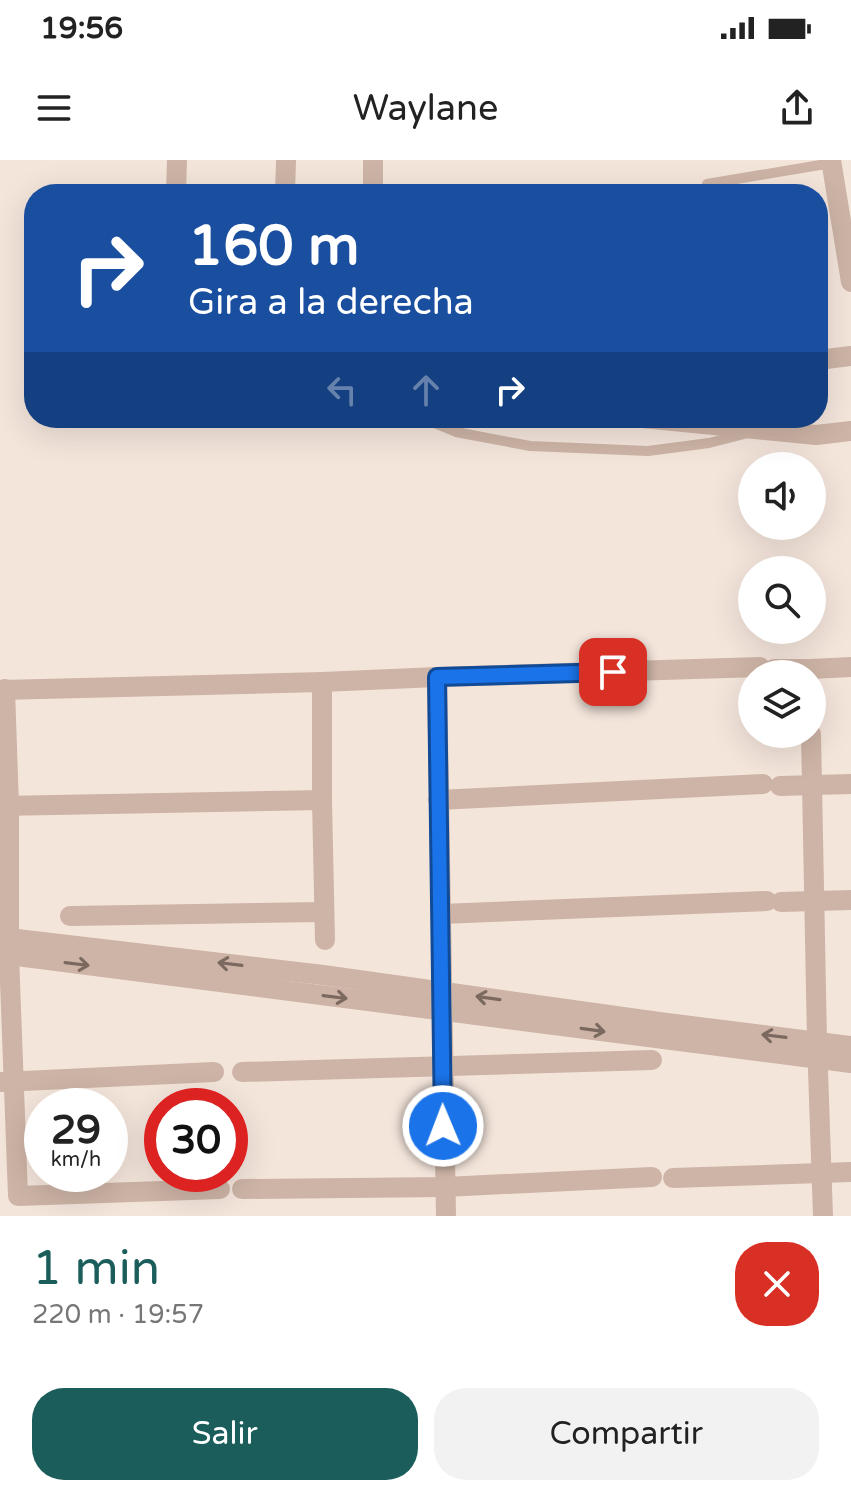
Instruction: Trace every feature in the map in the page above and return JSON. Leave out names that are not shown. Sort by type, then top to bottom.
[{"type":"street","points":[[176,184],[177,160]]},
{"type":"street","points":[[285,184],[286,160]]},
{"type":"street","points":[[373,160],[373,184]]},
{"type":"street","points":[[832,162],[850,269]]},
{"type":"street","points":[[828,359],[851,356]]},
{"type":"street","points":[[772,428],[816,435],[851,431]]},
{"type":"street","points":[[826,669],[851,667]]},
{"type":"street","points":[[144,1192],[18,1196],[7,1082],[3,690],[738,669]]},
{"type":"street","points":[[437,677],[446,1216]]},
{"type":"street","points":[[322,682],[325,940]]},
{"type":"street","points":[[811,748],[823,1216]]},
{"type":"street","points":[[438,800],[851,784]]},
{"type":"street","points":[[4,806],[322,800]]},
{"type":"street","points":[[441,914],[851,900]]},
{"type":"street","points":[[70,916],[324,912]]},
{"type":"street","points":[[4,946],[817,1050],[851,1063]]},
{"type":"street","points":[[817,1050],[851,1046]]},
{"type":"street","points":[[242,1072],[652,1060]]},
{"type":"street","points":[[7,1082],[214,1072]]},
{"type":"street","points":[[673,1178],[851,1172]]},
{"type":"street","points":[[248,1189],[445,1187],[652,1177]]},
{"type":"lane","points":[[707,184],[832,162]]},
{"type":"lane","points":[[446,428],[530,446],[648,451],[709,443],[762,428]]},
{"type":"route","points":[[443,1126],[437,677],[613,672]]}]
